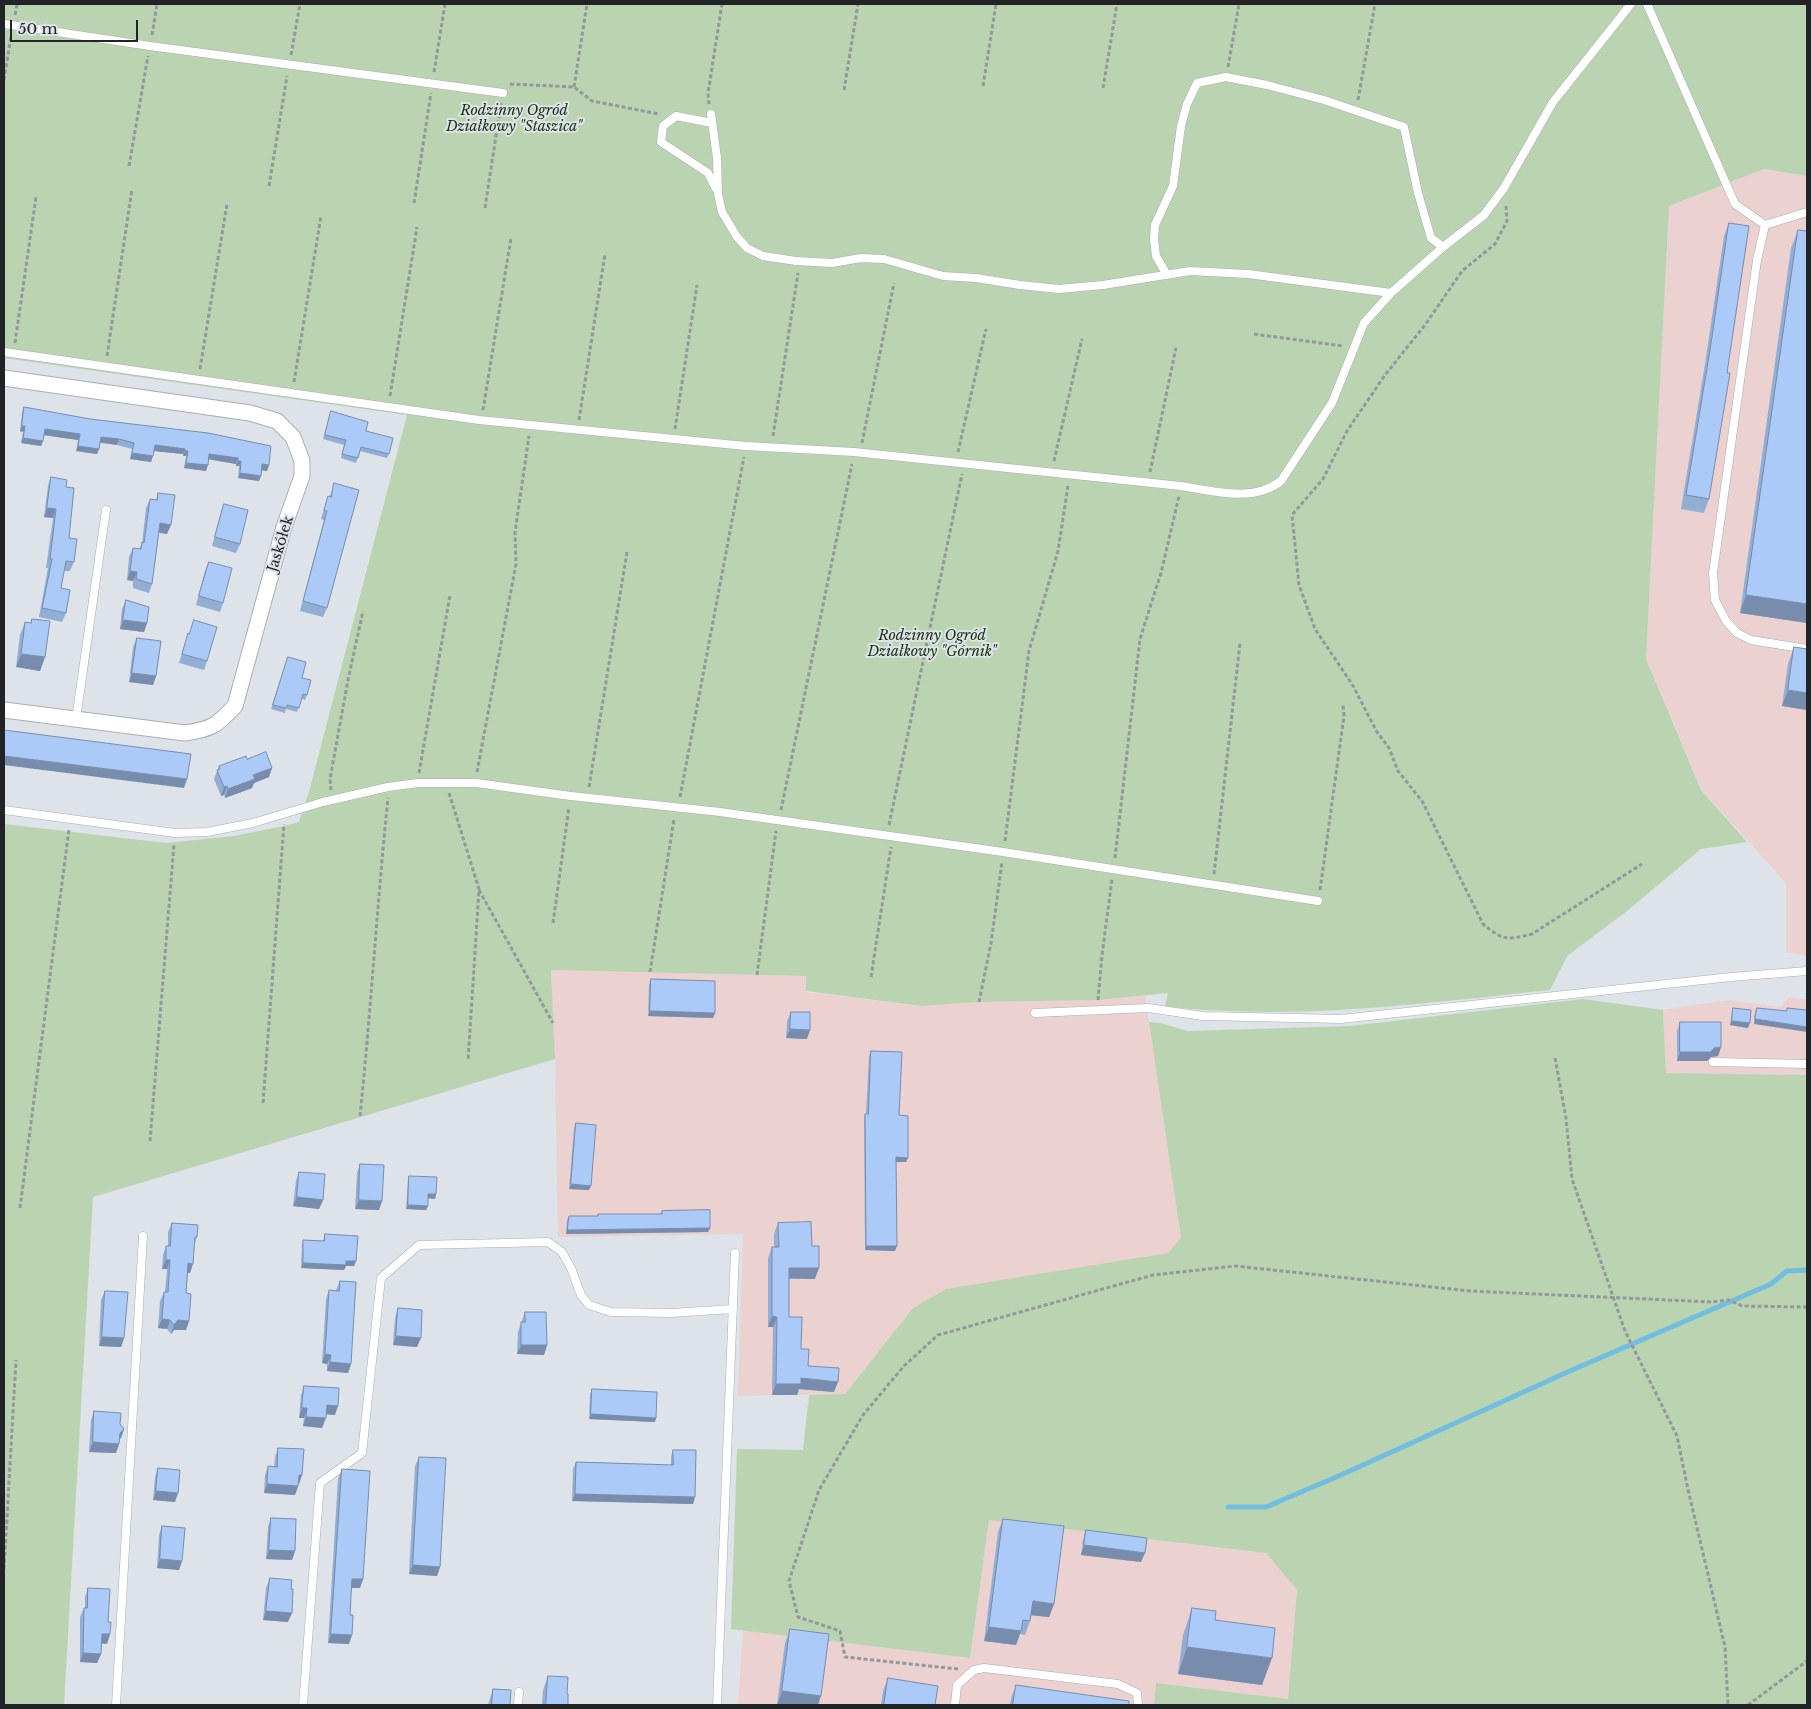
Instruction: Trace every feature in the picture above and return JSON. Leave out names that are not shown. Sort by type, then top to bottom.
[{"type":"street","name":"Jaskółek","points":[[4,378],[250,413],[276,421],[292,437],[302,461],[302,476],[284,527],[236,706],[221,721],[206,730],[185,733],[4,710]]},
{"type":"lane","points":[[4,352],[482,420],[674,440],[857,453],[960,463],[1070,476],[1181,486],[1233,494],[1272,488],[1281,481],[1332,403],[1364,324],[1391,293],[1484,215],[1504,188],[1553,102],[1631,4]]},
{"type":"lane","points":[[1647,4],[1735,204],[1765,225]]},
{"type":"lane","points":[[4,24],[150,46],[503,93]]},
{"type":"lane","points":[[1167,275],[1156,256],[1155,225],[1173,186],[1181,126],[1187,104],[1196,83],[1226,77],[1267,85],[1354,110],[1404,127],[1418,193],[1431,238],[1443,248]]},
{"type":"lane","points":[[711,114],[717,158],[718,194],[722,212],[737,237],[747,248],[763,256],[796,261],[832,263],[861,258],[884,258],[943,276],[976,278],[1020,286],[1060,289],[1103,285],[1190,271],[1248,274],[1391,293]]},
{"type":"lane","points":[[712,123],[676,116],[663,126],[662,142],[708,173],[718,194]]},
{"type":"lane","points":[[1765,225],[1807,212]]},
{"type":"lane","points":[[1765,225],[1757,260],[1713,573],[1714,600],[1726,621],[1737,632],[1751,640],[1807,649]]},
{"type":"lane","points":[[76,718],[106,510]]},
{"type":"lane","points":[[4,810],[175,833],[207,832],[253,823],[323,802],[388,787],[418,783],[476,783],[890,836],[1318,901]]},
{"type":"lane","points":[[1035,1013],[1148,1008],[1203,1016],[1342,1019],[1731,977],[1807,972]]},
{"type":"lane","points":[[1713,1062],[1807,1064]]},
{"type":"lane","points":[[116,1705],[143,1236]]},
{"type":"lane","points":[[303,1705],[320,1483],[362,1452],[381,1278],[420,1245],[548,1242],[562,1252],[571,1268],[580,1295],[589,1304],[611,1312],[671,1313],[733,1309]]},
{"type":"lane","points":[[717,1705],[735,1253]]},
{"type":"lane","points":[[954,1705],[957,1685],[974,1670],[984,1668],[1118,1684],[1137,1693],[1138,1705]]},
{"type":"lane","points":[[518,1705],[519,1692]]},
{"type":"path","points":[[4,80],[17,4]]},
{"type":"path","points":[[129,166],[157,4]]},
{"type":"path","points":[[269,186],[300,4]]},
{"type":"path","points":[[414,203],[445,4]]},
{"type":"path","points":[[574,87],[587,4]]},
{"type":"path","points":[[711,114],[708,93],[722,4]]},
{"type":"path","points":[[844,90],[858,4]]},
{"type":"path","points":[[983,86],[996,4]]},
{"type":"path","points":[[1103,88],[1117,4]]},
{"type":"path","points":[[1226,77],[1239,4]]},
{"type":"path","points":[[1354,110],[1360,94],[1375,4]]},
{"type":"path","points":[[485,208],[503,93],[511,83],[574,87],[592,101],[676,116]]},
{"type":"path","points":[[105,366],[132,188]]},
{"type":"path","points":[[1504,188],[1507,220],[1495,244],[1462,271],[1425,325],[1385,375],[1347,431],[1324,479],[1292,515],[1299,585],[1315,629],[1352,684],[1377,732],[1389,748],[1398,771],[1422,801],[1483,924],[1498,937],[1513,938],[1532,934],[1642,864]]},
{"type":"path","points":[[13,354],[36,197]]},
{"type":"path","points":[[199,380],[227,204]]},
{"type":"path","points":[[293,393],[321,216]]},
{"type":"path","points":[[388,407],[417,227]]},
{"type":"path","points":[[482,420],[511,238]]},
{"type":"path","points":[[578,430],[605,254]]},
{"type":"path","points":[[770,448],[798,273]]},
{"type":"path","points":[[757,975],[778,821],[894,283]]},
{"type":"path","points":[[674,440],[697,285]]},
{"type":"path","points":[[871,977],[890,836],[986,329]]},
{"type":"path","points":[[1254,334],[1345,346]]},
{"type":"path","points":[[1051,474],[1082,339]]},
{"type":"path","points":[[1148,483],[1176,348]]},
{"type":"path","points":[[476,783],[516,564],[515,532],[530,425]]},
{"type":"path","points":[[650,972],[676,808],[746,446]]},
{"type":"path","points":[[979,1002],[991,943],[1030,651],[1058,551],[1070,476]]},
{"type":"path","points":[[1098,1000],[1140,639],[1161,573],[1181,486]]},
{"type":"path","points":[[587,798],[627,552]]},
{"type":"path","points":[[418,783],[450,595]]},
{"type":"path","points":[[330,779],[348,680],[364,611]]},
{"type":"path","points":[[1213,884],[1240,643]]},
{"type":"path","points":[[1318,901],[1344,716],[1343,705]]},
{"type":"path","points":[[447,783],[479,889],[553,1023]]},
{"type":"path","points":[[360,1116],[370,1027],[388,787]]},
{"type":"path","points":[[553,923],[571,796]]},
{"type":"path","points":[[263,1102],[284,826]]},
{"type":"path","points":[[20,1208],[69,832]]},
{"type":"path","points":[[150,1141],[175,842]]},
{"type":"path","points":[[468,1061],[479,889]]},
{"type":"path","points":[[1555,1058],[1566,1118],[1572,1179],[1625,1331],[1677,1436],[1725,1647],[1728,1705]]},
{"type":"path","points":[[974,1670],[845,1657],[840,1631],[798,1617],[789,1581],[819,1490],[863,1415],[904,1366],[938,1335],[1153,1275],[1236,1266],[1470,1292],[1712,1302],[1729,1300],[1742,1306],[1807,1307]]},
{"type":"path","points":[[4,1569],[16,1360]]},
{"type":"path","points":[[1748,1705],[1807,1661]]},
{"type":"shaded area","points":[[1764,169],[1807,176],[1807,956],[1786,952],[1786,883],[1701,789],[1646,659],[1669,206]]},
{"type":"shaded area","points":[[551,970],[806,976],[806,992],[921,1006],[979,1002],[1098,1000],[1145,995],[1181,1238],[1168,1253],[946,1290],[913,1308],[845,1394],[738,1396],[743,1234],[558,1237],[555,1059]]},
{"type":"shaded area","points":[[1789,997],[1807,1000],[1807,1075],[1666,1073],[1663,1010],[1729,1000],[1781,1007]]},
{"type":"shaded area","points":[[989,1520],[1266,1553],[1297,1590],[1288,1699],[1156,1683],[1154,1705],[738,1705],[743,1630],[970,1658]]},
{"type":"green space","points":[[4,4],[1807,4],[1807,176],[1764,169],[1669,206],[1646,659],[1701,790],[1747,842],[1701,849],[1627,911],[1567,956],[1550,990],[1479,998],[1373,1008],[1267,1012],[1203,1010],[1165,1006],[1168,993],[1098,1000],[979,1002],[921,1006],[806,991],[806,976],[551,970],[555,1059],[93,1197],[64,1705],[4,1705],[4,824],[166,843],[234,836],[299,822],[309,792],[407,415],[4,358]]},
{"type":"green space","points":[[1583,999],[1663,1010],[1666,1073],[1807,1075],[1807,1705],[1154,1705],[1156,1683],[1288,1699],[1297,1590],[1266,1553],[989,1520],[970,1658],[731,1629],[737,1449],[803,1450],[809,1395],[845,1394],[913,1308],[946,1289],[1168,1253],[1181,1238],[1149,1022],[1188,1031],[1350,1026]]},
{"type":"building","points":[[1729,223],[1749,226],[1727,373],[1730,373],[1709,499],[1686,495]]},
{"type":"building","points":[[1798,230],[1807,231],[1807,604],[1746,595]]},
{"type":"building","points":[[24,407],[90,419],[208,433],[271,446],[269,465],[262,464],[261,476],[240,473],[241,461],[238,461],[238,458],[209,454],[208,465],[186,463],[188,451],[185,451],[185,449],[155,445],[153,456],[132,453],[134,443],[101,437],[99,449],[78,446],[80,434],[45,429],[43,441],[23,438],[25,426],[22,426]]},
{"type":"building","points":[[331,411],[368,422],[366,431],[393,438],[389,454],[361,447],[358,458],[342,454],[346,440],[325,435]]},
{"type":"building","points":[[51,477],[67,480],[66,487],[74,488],[69,538],[77,539],[74,562],[66,561],[61,588],[70,590],[66,613],[42,608],[52,559],[50,559],[56,509],[47,508]]},
{"type":"building","points":[[334,483],[359,490],[327,608],[303,601],[327,511],[324,510],[328,496],[331,497]]},
{"type":"building","points":[[158,493],[175,495],[171,525],[160,523],[152,584],[136,579],[137,572],[130,571],[133,548],[141,549],[142,542],[144,543],[150,499],[157,500]]},
{"type":"building","points":[[224,504],[248,510],[240,544],[215,537]]},
{"type":"building","points":[[209,562],[232,568],[223,603],[199,596]]},
{"type":"building","points":[[126,600],[149,607],[147,623],[123,620]]},
{"type":"building","points":[[32,619],[50,621],[45,657],[21,654],[25,622],[31,623]]},
{"type":"building","points":[[194,620],[217,627],[207,661],[182,654]]},
{"type":"building","points":[[137,638],[161,641],[156,676],[132,673]]},
{"type":"building","points":[[1794,647],[1807,649],[1807,693],[1788,690]]},
{"type":"building","points":[[288,657],[306,662],[302,678],[311,680],[307,695],[303,694],[299,708],[287,705],[286,708],[273,705]]},
{"type":"building","points":[[4,730],[191,754],[187,779],[4,756]]},
{"type":"building","points":[[266,752],[272,768],[253,775],[255,779],[228,789],[227,786],[224,787],[217,770],[220,769],[219,766],[246,756],[247,759]]},
{"type":"building","points":[[651,979],[715,981],[715,1013],[650,1011]]},
{"type":"building","points":[[1733,1008],[1751,1010],[1750,1023],[1732,1021]]},
{"type":"building","points":[[1757,1008],[1787,1011],[1787,1008],[1807,1010],[1807,1027],[1755,1019]]},
{"type":"building","points":[[791,1012],[810,1012],[810,1030],[790,1029]]},
{"type":"building","points":[[1680,1022],[1721,1022],[1721,1047],[1714,1048],[1711,1052],[1680,1052]]},
{"type":"building","points":[[871,1051],[902,1052],[899,1115],[908,1116],[908,1158],[896,1157],[897,1246],[866,1246],[865,1114],[868,1114]]},
{"type":"building","points":[[576,1123],[596,1125],[591,1186],[571,1184]]},
{"type":"building","points":[[360,1164],[384,1165],[382,1201],[359,1200]]},
{"type":"building","points":[[299,1172],[325,1174],[323,1200],[297,1197]]},
{"type":"building","points":[[409,1176],[437,1177],[436,1194],[428,1194],[428,1206],[408,1205]]},
{"type":"building","points":[[710,1210],[710,1228],[567,1230],[569,1216],[662,1214],[662,1211]]},
{"type":"building","points":[[811,1222],[812,1246],[819,1246],[819,1268],[789,1268],[789,1317],[802,1317],[801,1349],[809,1349],[808,1366],[839,1368],[838,1382],[801,1378],[801,1384],[776,1384],[777,1317],[772,1316],[772,1247],[779,1247],[778,1223]]},
{"type":"building","points":[[172,1223],[198,1225],[193,1264],[188,1263],[186,1293],[191,1294],[189,1321],[178,1320],[174,1325],[170,1320],[162,1319],[164,1292],[168,1292],[170,1260],[166,1260],[166,1246],[170,1246]]},
{"type":"building","points":[[325,1234],[358,1236],[356,1261],[346,1261],[346,1265],[303,1263],[303,1240],[324,1241]]},
{"type":"building","points":[[340,1281],[356,1282],[351,1364],[330,1362],[331,1355],[325,1354],[329,1290],[339,1291]]},
{"type":"building","points":[[105,1291],[128,1292],[124,1338],[102,1337]]},
{"type":"building","points":[[398,1308],[422,1310],[421,1338],[396,1336]]},
{"type":"building","points":[[525,1312],[546,1312],[547,1345],[521,1345],[521,1322],[525,1322]]},
{"type":"building","points":[[304,1386],[339,1388],[338,1406],[327,1405],[326,1418],[306,1417],[307,1408],[302,1408]]},
{"type":"building","points":[[592,1389],[657,1392],[656,1418],[591,1414]]},
{"type":"building","points":[[94,1411],[121,1413],[120,1424],[124,1429],[120,1433],[119,1444],[93,1442]]},
{"type":"building","points":[[278,1448],[304,1449],[302,1475],[299,1475],[298,1486],[267,1484],[268,1466],[277,1467]]},
{"type":"building","points":[[673,1450],[696,1450],[695,1497],[575,1494],[576,1462],[673,1465]]},
{"type":"building","points":[[419,1457],[446,1458],[440,1567],[413,1565]]},
{"type":"building","points":[[158,1468],[180,1470],[178,1493],[156,1491]]},
{"type":"building","points":[[342,1469],[370,1471],[363,1579],[352,1579],[350,1615],[353,1615],[352,1635],[331,1634]]},
{"type":"building","points":[[271,1518],[296,1519],[295,1551],[269,1550]]},
{"type":"building","points":[[1003,1519],[1064,1526],[1054,1604],[1033,1601],[1030,1621],[1023,1620],[1021,1631],[989,1627]]},
{"type":"building","points":[[162,1526],[185,1528],[182,1561],[160,1559]]},
{"type":"building","points":[[1086,1530],[1147,1538],[1145,1553],[1084,1545]]},
{"type":"building","points":[[270,1578],[292,1580],[292,1613],[266,1611]]},
{"type":"building","points":[[88,1588],[110,1589],[108,1622],[111,1622],[110,1634],[102,1634],[101,1654],[83,1653],[84,1608],[87,1608]]},
{"type":"building","points":[[1192,1608],[1216,1611],[1215,1620],[1275,1628],[1272,1658],[1187,1647]]},
{"type":"building","points":[[790,1629],[829,1634],[821,1696],[782,1691]]},
{"type":"building","points":[[548,1676],[568,1677],[568,1705],[546,1705]]},
{"type":"building","points":[[888,1678],[938,1686],[935,1705],[884,1705]]},
{"type":"building","points":[[1016,1685],[1129,1701],[1129,1705],[1013,1705]]},
{"type":"building","points":[[493,1689],[511,1690],[510,1705],[492,1705]]},
{"type":"waterway","points":[[1228,1507],[1266,1507],[1572,1370],[1771,1284],[1787,1271],[1807,1270]]},
{"type":"park label","name":"Rodzinny Ogród Działkowy \"Staszica\"","points":[[514,120]]},
{"type":"park label","name":"Rodzinny Ogród Działkowy \"Górnik\"","points":[[932,644]]}]
